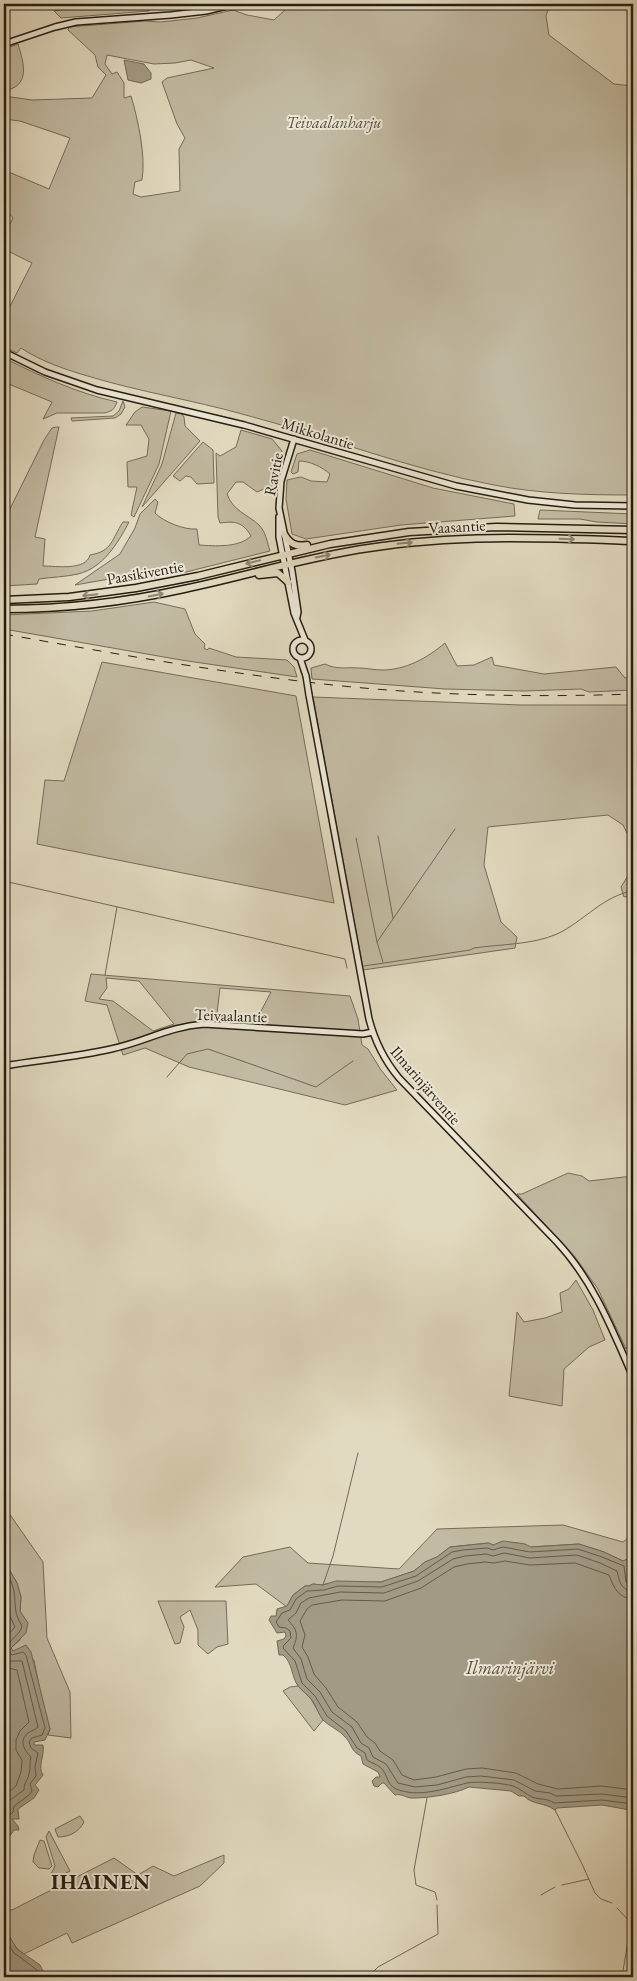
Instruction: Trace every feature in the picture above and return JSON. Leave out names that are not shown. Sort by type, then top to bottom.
[{"type":"highway","name":"Vaasantie","points":[[285,554],[330,544],[409,532],[524,527],[633,530]]},
{"type":"highway","points":[[284,534],[290,542],[299,546],[319,542],[330,544]]},
{"type":"highway","name":"Vaasantie","points":[[288,564],[368,548],[442,540],[505,537],[633,541]]},
{"type":"highway","name":"Paasikiventie","points":[[4,600],[69,597],[136,588],[198,576],[285,554]]},
{"type":"highway","name":"Paasikiventie","points":[[4,609],[45,609],[117,601],[186,589],[288,564]]},
{"type":"highway","points":[[233,577],[239,579],[276,572],[282,574],[288,582]]},
{"type":"main road","points":[[4,44],[70,23],[144,18],[206,11],[236,4]]},
{"type":"main road","name":"Mikkolantie","points":[[4,352],[45,372],[97,390],[194,412],[441,482],[506,497],[576,505],[633,506]]},
{"type":"main road","name":"Ravitie","points":[[288,564],[278,525],[282,481],[294,439]]},
{"type":"main road","name":"Ravitie","points":[[280,514],[285,554]]},
{"type":"main road","points":[[288,564],[288,582],[294,613],[297,617]]},
{"type":"main road","points":[[288,564],[300,631],[311,648],[310,654],[306,657],[303,664]]},
{"type":"main road","points":[[300,631],[298,641],[294,645],[293,650],[295,655],[300,658],[306,657]]},
{"type":"main road","points":[[298,641],[305,640]]},
{"type":"main road","name":"Ilmarinjärventie","points":[[300,658],[306,676],[372,1032],[383,1056],[399,1078],[575,1262],[602,1306],[633,1377]]},
{"type":"main road","name":"Teivaalantie","points":[[4,1066],[109,1050],[164,1031],[204,1024],[363,1034],[372,1032]]},
{"type":"green space","points":[[93,4],[152,4],[149,11],[61,18],[54,11]]},
{"type":"green space","name":"Teivaalanharju","points":[[284,4],[550,4],[546,16],[549,35],[614,84],[633,86],[633,495],[546,492],[511,488],[462,478],[242,414],[91,377],[46,361],[21,348],[17,353],[4,347],[4,318],[32,263],[4,249],[4,236],[13,218],[4,207],[6,190],[4,189],[4,170],[49,189],[70,138],[20,121],[4,119],[4,96],[32,100],[92,98],[106,75],[98,67],[95,55],[68,30],[69,27],[145,21],[161,22],[197,18],[233,10],[247,15],[274,20],[286,9]],"holes":[[[107,55],[154,64],[191,60],[214,68],[167,78],[162,82],[177,124],[185,138],[179,149],[180,191],[141,197],[133,194],[135,182],[142,180],[143,171],[141,138],[134,105],[131,96],[124,98],[124,83],[117,72],[112,74],[105,64]]]},
{"type":"green space","points":[[18,44],[23,66],[22,79],[13,88],[4,91],[4,49]]},
{"type":"green space","points":[[4,358],[59,383],[117,402],[115,407],[105,413],[57,413],[43,419],[52,402],[4,382]]},
{"type":"green space","points":[[123,401],[125,407],[121,414],[115,418],[72,421],[71,418],[113,416],[119,411]]},
{"type":"green space","points":[[142,407],[171,411],[159,464],[134,517],[131,515],[137,487],[128,487],[127,462],[147,456],[149,439],[141,425],[126,425],[135,412]]},
{"type":"green space","points":[[176,413],[182,414],[185,426],[200,441],[142,507],[162,464]]},
{"type":"green space","points":[[59,427],[35,537],[45,539],[43,566],[77,566],[83,563],[90,555],[107,548],[123,522],[129,522],[109,554],[87,571],[73,575],[39,579],[37,584],[4,586],[4,521],[44,440],[52,428]]},
{"type":"green space","points":[[241,430],[272,439],[282,451],[276,484],[257,492],[243,482],[236,482],[227,494],[237,508],[259,525],[265,534],[270,551],[186,572],[146,578],[115,578],[75,585],[120,554],[135,528],[140,514],[155,499],[158,502],[155,513],[174,525],[197,529],[199,545],[219,546],[240,543],[251,536],[242,525],[230,522],[220,523],[218,517],[216,453],[220,456],[236,447]]},
{"type":"green space","points":[[203,442],[213,450],[214,483],[197,484],[191,477],[186,476],[180,481],[173,476]]},
{"type":"green space","points":[[310,450],[433,488],[514,504],[515,516],[401,525],[306,539],[292,534],[286,499],[287,480],[301,477],[311,481],[327,482],[330,474],[312,463],[299,461],[298,472],[293,474],[291,472],[297,454]]},
{"type":"green space","points":[[540,510],[633,514],[633,524],[580,519],[538,519]]},
{"type":"green space","points":[[154,602],[185,609],[195,634],[205,644],[204,648],[207,650],[209,648],[236,657],[287,660],[294,667],[297,677],[181,660],[4,629],[4,615],[92,611]]},
{"type":"green space","points":[[445,643],[457,666],[474,665],[492,657],[494,665],[544,674],[616,667],[625,678],[633,677],[633,690],[589,692],[581,689],[524,691],[445,689],[312,679],[311,668],[325,664],[338,668],[379,670],[399,668],[431,654]]},
{"type":"green space","points":[[102,662],[296,696],[334,903],[37,844],[45,780],[64,781]]},
{"type":"green space","points":[[313,697],[521,705],[633,705],[633,845],[623,825],[608,815],[488,827],[484,865],[501,922],[517,937],[515,948],[363,970]]},
{"type":"green space","points":[[633,857],[633,895],[624,897],[621,887],[631,871]]},
{"type":"green space","points":[[91,974],[350,996],[358,1019],[362,1045],[368,1049],[381,1070],[397,1090],[345,1105],[189,1067],[145,1048],[123,1055],[107,1005],[85,1001]],"holes":[[[106,978],[139,981],[174,1024],[153,1031],[113,1001],[99,999],[107,988]],[[220,988],[271,992],[259,1015],[260,1024],[216,1022]]]},
{"type":"green space","points":[[568,1173],[582,1176],[589,1181],[633,1176],[633,1339],[626,1349],[598,1289],[575,1257],[517,1194],[522,1194]]},
{"type":"green space","points":[[576,1280],[593,1310],[605,1340],[589,1347],[564,1369],[562,1406],[509,1396],[517,1312],[524,1322],[562,1312],[560,1293],[569,1289]]},
{"type":"green space","points":[[4,1506],[43,1562],[47,1638],[70,1692],[71,1738],[48,1735],[50,1729],[34,1660],[13,1651],[11,1648],[20,1640],[23,1619],[20,1611],[21,1597],[17,1583],[10,1571],[4,1549]]},
{"type":"green space","points":[[563,1525],[623,1542],[633,1534],[633,1561],[630,1559],[623,1561],[604,1552],[579,1544],[530,1547],[517,1543],[493,1545],[488,1543],[450,1547],[414,1571],[381,1582],[313,1584],[305,1586],[293,1595],[287,1607],[256,1584],[215,1587],[243,1557],[290,1547],[308,1563],[399,1569],[437,1529]]},
{"type":"green space","points":[[158,1601],[226,1601],[228,1644],[217,1647],[208,1654],[198,1645],[198,1630],[190,1610],[180,1617],[184,1627],[180,1643],[175,1644]]},
{"type":"green space","points":[[298,1686],[311,1699],[323,1720],[314,1731],[283,1691],[290,1687]]},
{"type":"green space","points":[[80,1816],[84,1822],[79,1829],[70,1835],[58,1837],[55,1829]]},
{"type":"green space","points":[[49,1831],[70,1871],[53,1880],[51,1874],[55,1866],[46,1837]]},
{"type":"green space","points":[[40,1840],[44,1841],[52,1866],[49,1869],[39,1868],[33,1862]]},
{"type":"green space","points":[[224,1855],[224,1863],[200,1886],[72,1943],[67,1933],[24,1954],[10,1940],[6,1929],[4,1909],[12,1910],[114,1858],[138,1875],[153,1866],[174,1876]]},
{"type":"water","points":[[124,60],[144,64],[151,73],[151,79],[141,83],[128,80]]},
{"type":"water","name":"Ilmarinjärvi","points":[[503,1541],[525,1544],[531,1547],[579,1544],[604,1552],[623,1561],[627,1559],[633,1561],[629,1575],[633,1584],[633,1809],[602,1805],[557,1808],[555,1810],[511,1791],[469,1787],[442,1795],[411,1798],[395,1795],[384,1783],[378,1787],[374,1786],[372,1781],[376,1777],[380,1777],[378,1772],[363,1764],[361,1756],[347,1739],[323,1720],[315,1704],[298,1686],[286,1658],[283,1655],[279,1655],[277,1641],[284,1639],[286,1636],[285,1632],[277,1633],[269,1620],[271,1616],[276,1616],[277,1609],[287,1606],[293,1595],[305,1586],[313,1584],[323,1585],[336,1581],[381,1582],[414,1571],[450,1547],[489,1543],[493,1545]]},
{"type":"water","points":[[4,1549],[10,1571],[17,1583],[21,1597],[20,1611],[28,1623],[26,1633],[11,1648],[13,1651],[26,1645],[31,1652],[50,1729],[45,1740],[34,1742],[34,1745],[43,1745],[41,1772],[43,1775],[35,1785],[39,1790],[34,1798],[18,1809],[19,1819],[12,1819],[19,1830],[14,1830],[6,1841],[4,1869]]},
{"type":"water","points":[[4,1927],[17,1949],[40,1965],[46,1977],[4,1977]]},
{"type":"waterway","points":[[377,942],[455,829]]},
{"type":"waterway","points":[[378,836],[393,918]]},
{"type":"waterway","points":[[356,838],[377,942],[383,962]]},
{"type":"waterway","points":[[4,881],[345,959],[347,968]]},
{"type":"waterway","points":[[364,966],[547,938],[567,929],[603,903],[633,891]]},
{"type":"waterway","points":[[105,975],[117,907]]},
{"type":"waterway","points":[[167,1077],[187,1054],[208,1049],[316,1087],[353,1061]]},
{"type":"waterway","points":[[323,1585],[333,1556],[358,1453]]},
{"type":"waterway","points":[[427,1798],[414,1870],[416,1885],[435,1892],[437,1900]]},
{"type":"waterway","points":[[555,1810],[595,1893],[601,1899],[612,1903]]},
{"type":"waterway","points":[[562,1885],[589,1879]]},
{"type":"waterway","points":[[541,1895],[555,1887]]},
{"type":"waterway","points":[[372,1977],[378,1967],[438,1934],[437,1905]]},
{"type":"waterway","points":[[617,1908],[631,1923],[622,1977]]},
{"type":"railway","points":[[4,634],[183,665],[333,685],[462,694],[547,696],[633,694]]},
{"type":"district","name":"IHAINEN","points":[[101,1882]]}]
